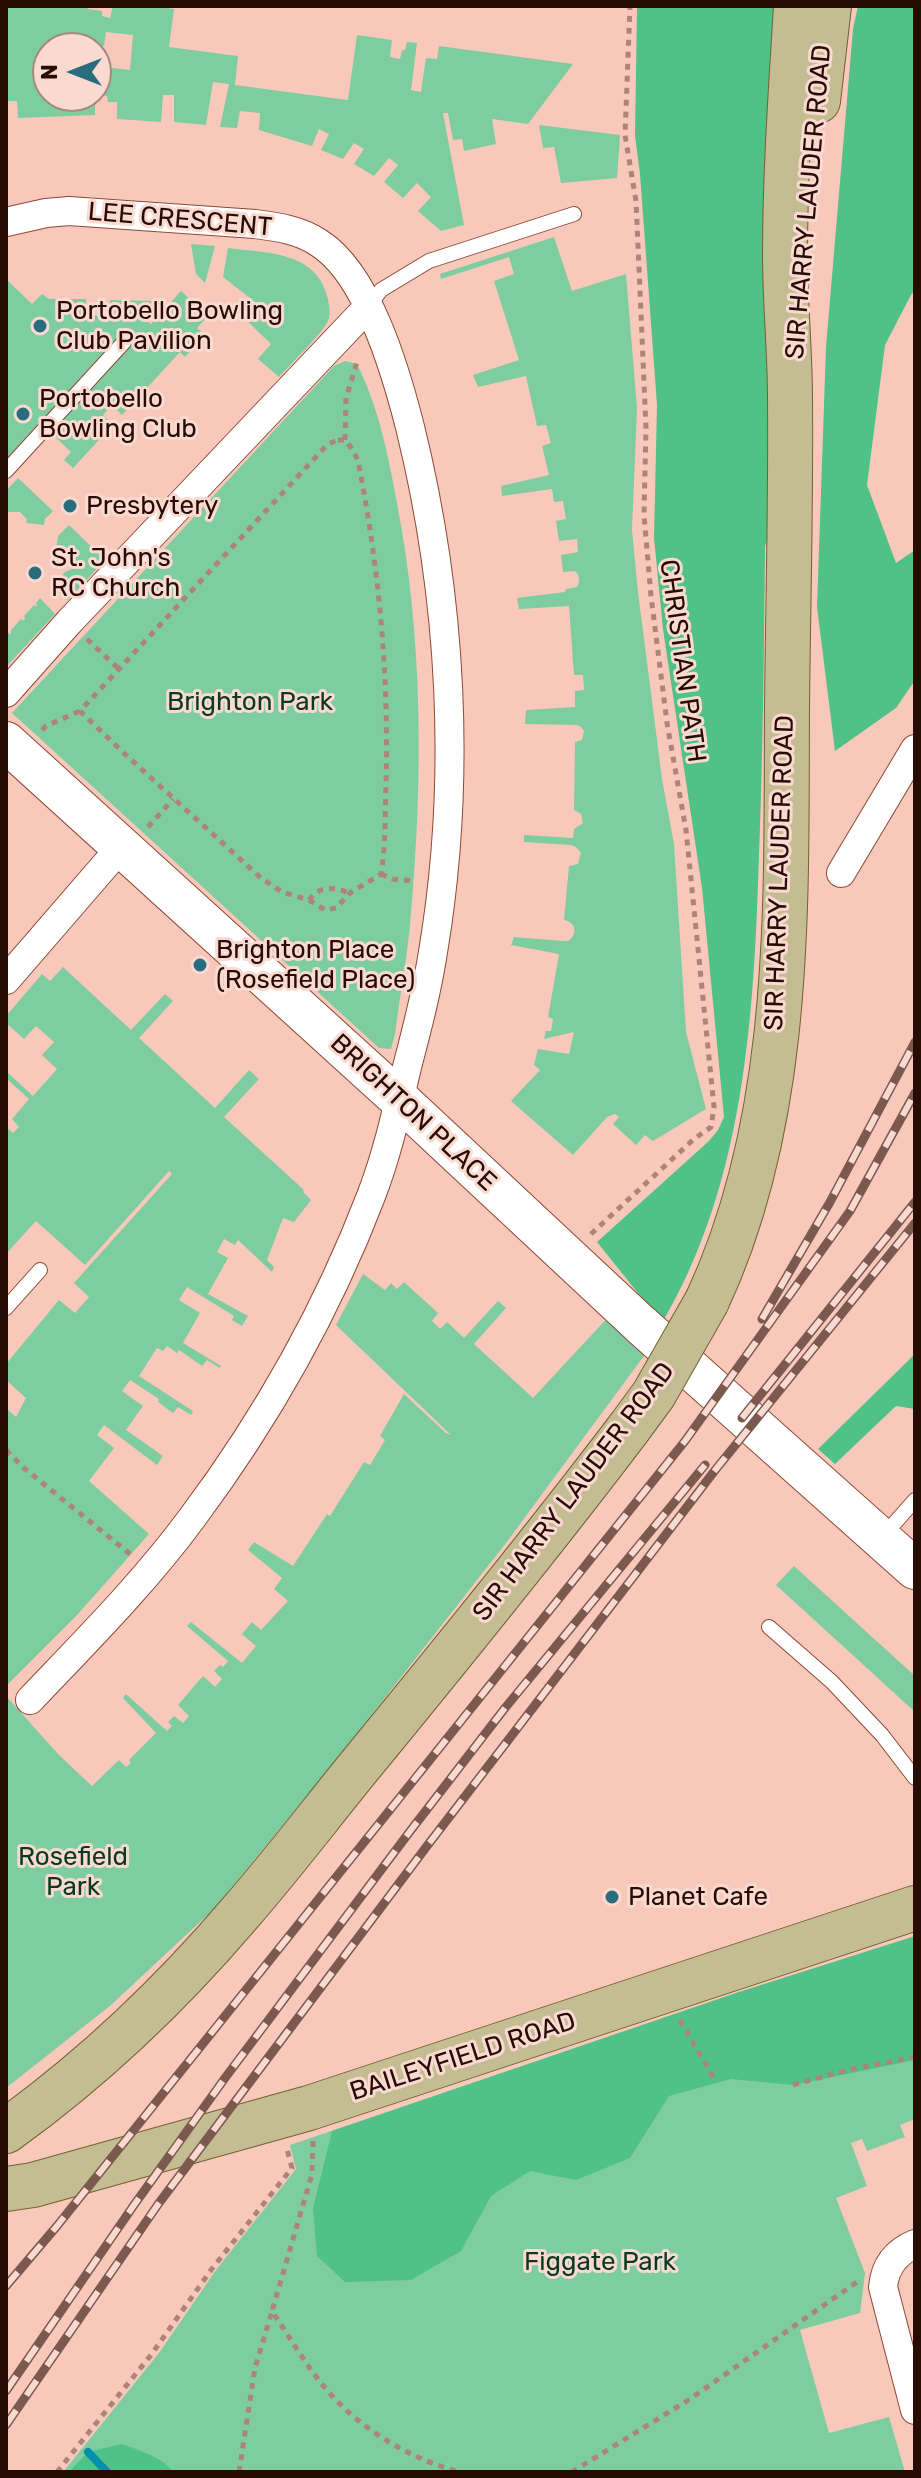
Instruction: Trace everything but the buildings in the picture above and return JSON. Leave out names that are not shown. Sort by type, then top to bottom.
[{"type":"main road","name":"SIR HARRY LAUDER ROAD","points":[[6,2131],[99,2057],[197,1962],[241,1913],[472,1628],[654,1394],[707,1301],[737,1228],[755,1167],[769,1087],[780,983],[787,835],[790,399],[785,256],[796,6]]},
{"type":"main road","name":"SIR HARRY LAUDER ROAD","points":[[790,399],[829,6]]},
{"type":"main road","name":"BAILEYFIELD ROAD","points":[[6,2189],[33,2185],[295,2112],[915,1908]]},
{"type":"street","name":"LEE CRESCENT","points":[[6,222],[46,213],[92,211],[281,227],[319,243],[340,259],[353,276],[368,307],[393,370],[427,505],[441,588],[449,748],[442,883],[433,953],[420,1017],[373,1192],[328,1297],[291,1366],[190,1521],[90,1637],[30,1700]]},
{"type":"street","points":[[6,693],[69,622],[368,307]]},
{"type":"street","name":"BRIGHTON PLACE","points":[[13,748],[567,1256],[915,1569]]},
{"type":"street","points":[[841,873],[915,749]]},
{"type":"street","points":[[6,980],[121,847]]},
{"type":"street","points":[[915,2244],[893,2258],[886,2273],[884,2294],[915,2410]]},
{"type":"lane","points":[[368,307],[381,290],[429,261],[574,214]]},
{"type":"lane","points":[[6,471],[124,342]]},
{"type":"lane","points":[[6,1308],[40,1270]]},
{"type":"lane","points":[[881,1539],[915,1500]]},
{"type":"lane","points":[[769,1627],[832,1682],[882,1735],[915,1778]]},
{"type":"path","name":"CHRISTIAN PATH","points":[[567,1256],[694,1139],[711,1127],[714,1107],[690,858],[667,723],[644,515],[646,428],[636,201],[625,135],[630,6]]},
{"type":"path","points":[[368,307],[357,364],[346,398],[345,440],[358,461],[366,498],[384,656],[386,772],[381,874]]},
{"type":"path","points":[[13,748],[46,726],[80,711],[328,444],[345,440]]},
{"type":"path","points":[[69,622],[119,669]]},
{"type":"path","points":[[80,711],[261,878],[282,892],[309,900],[325,910],[336,908],[350,893],[381,874]]},
{"type":"path","points":[[381,874],[393,879],[442,883]]},
{"type":"path","points":[[309,900],[322,889],[333,888],[350,893]]},
{"type":"path","points":[[6,1450],[122,1548]]},
{"type":"path","points":[[662,1991],[716,2082]]},
{"type":"path","points":[[793,2085],[847,2070],[915,2057]]},
{"type":"path","points":[[239,2472],[255,2368],[312,2174],[313,2138],[295,2112]]},
{"type":"path","points":[[57,2472],[151,2355],[211,2270],[292,2168],[295,2112]]},
{"type":"path","points":[[572,2472],[690,2399],[848,2286],[866,2277],[886,2273]]},
{"type":"path","points":[[272,2311],[321,2384],[342,2406],[394,2443],[428,2462],[460,2472]]},
{"type":"green space","points":[[6,6],[87,6],[88,9],[102,11],[102,16],[110,18],[113,6],[174,9],[169,47],[238,56],[235,85],[348,100],[357,35],[392,40],[390,57],[400,59],[407,42],[417,43],[411,90],[421,92],[426,58],[437,59],[439,46],[573,64],[528,124],[492,119],[496,144],[464,151],[462,139],[453,140],[448,113],[443,113],[464,225],[441,231],[418,211],[431,197],[417,183],[403,198],[384,182],[398,165],[389,158],[374,176],[354,164],[364,149],[354,143],[343,159],[321,150],[329,134],[319,129],[312,146],[259,130],[260,113],[240,111],[237,128],[220,127],[229,84],[213,82],[206,125],[174,122],[174,95],[163,95],[161,122],[117,119],[117,102],[112,102],[112,68],[130,70],[133,35],[32,32],[32,112],[95,112],[95,115],[18,118],[17,101],[6,101]]},
{"type":"green space","points":[[637,6],[784,6],[769,531],[765,547],[757,915],[748,1036],[728,1155],[711,1213],[690,1269],[662,1323],[597,1242],[709,1141],[724,1117],[702,888],[663,629],[654,538],[657,405],[635,136]]},
{"type":"green space","points":[[858,6],[915,6],[915,292],[885,345],[867,485],[896,563],[915,550],[915,680],[896,708],[835,751],[817,607],[826,347],[853,29]]},
{"type":"green space","points":[[539,125],[620,135],[617,178],[561,183],[554,147],[543,148]]},
{"type":"green space","points":[[554,237],[572,291],[626,274],[637,408],[632,530],[662,779],[674,844],[686,1032],[706,1109],[653,1141],[645,1135],[636,1145],[613,1124],[619,1117],[615,1114],[607,1117],[573,1155],[511,1101],[540,1070],[534,1065],[538,1049],[569,1054],[574,1032],[544,1039],[546,1031],[551,1031],[553,1019],[548,1017],[559,954],[511,945],[514,937],[568,941],[574,932],[571,923],[564,920],[569,866],[578,864],[581,853],[571,845],[524,842],[524,835],[573,838],[574,829],[583,823],[581,814],[574,810],[575,742],[582,740],[584,731],[576,725],[525,724],[526,710],[575,707],[575,691],[584,690],[583,675],[574,675],[569,606],[519,609],[517,598],[565,592],[577,587],[578,574],[575,571],[563,572],[561,555],[578,552],[577,539],[559,541],[556,521],[566,519],[563,501],[554,502],[552,489],[502,496],[501,486],[549,475],[542,446],[551,443],[546,425],[537,426],[526,376],[478,387],[473,375],[519,360],[494,281],[514,274],[509,257],[441,279],[440,274]]},
{"type":"green space","points":[[191,244],[215,246],[205,283],[196,274]]},
{"type":"green space","points":[[228,248],[273,254],[301,262],[321,281],[327,296],[328,321],[279,377],[258,359],[271,344],[242,316],[255,302],[223,277]]},
{"type":"green space","points":[[6,279],[32,304],[42,294],[49,299],[86,299],[86,315],[109,316],[110,300],[154,301],[140,317],[151,324],[181,291],[208,316],[197,328],[205,335],[185,357],[180,352],[122,415],[112,405],[103,415],[113,425],[73,468],[64,460],[71,452],[50,432],[134,341],[118,337],[6,460]]},
{"type":"green space","name":"Brighton Park","points":[[345,361],[357,364],[377,415],[386,450],[406,554],[416,656],[419,759],[415,862],[408,944],[391,1049],[379,1048],[12,713],[334,366]]},
{"type":"green space","points":[[18,478],[53,511],[45,519],[44,525],[26,523],[27,519],[20,512],[6,515],[6,491]]},
{"type":"green space","points":[[69,525],[105,560],[68,600],[51,587],[65,572],[74,568],[69,558],[72,556],[56,549],[58,536]]},
{"type":"green space","points":[[40,598],[55,614],[6,667],[6,635],[11,634],[21,619],[24,621],[24,616],[34,605],[37,607]]},
{"type":"green space","points":[[63,967],[131,1030],[165,994],[173,1001],[139,1038],[215,1108],[249,1070],[259,1079],[224,1117],[304,1190],[311,1200],[294,1222],[283,1218],[267,1260],[274,1267],[272,1272],[238,1240],[235,1245],[224,1239],[217,1252],[228,1258],[208,1294],[248,1316],[242,1326],[232,1320],[234,1316],[187,1287],[179,1300],[200,1313],[183,1343],[220,1368],[207,1360],[202,1366],[179,1350],[177,1353],[167,1346],[163,1351],[157,1348],[139,1376],[193,1411],[191,1415],[178,1407],[173,1413],[158,1402],[159,1399],[130,1380],[122,1391],[143,1406],[126,1430],[163,1456],[157,1465],[104,1425],[97,1435],[114,1448],[89,1481],[149,1534],[78,1614],[6,1686],[6,1408],[16,1417],[26,1398],[6,1380],[6,1364],[59,1300],[75,1313],[89,1297],[74,1283],[172,1174],[169,1171],[85,1265],[36,1221],[6,1254],[6,1127],[13,1133],[19,1127],[12,1119],[29,1099],[6,1078],[6,1071],[33,1096],[57,1069],[42,1055],[54,1042],[36,1026],[24,1039],[6,1023],[6,1016],[42,974],[50,981]]},
{"type":"green space","name":"Rosefield Park","points":[[363,1274],[385,1290],[391,1283],[397,1289],[404,1282],[438,1313],[432,1321],[440,1329],[447,1322],[464,1338],[498,1301],[506,1308],[474,1344],[533,1398],[612,1313],[652,1345],[506,1543],[215,1908],[111,2005],[6,2088],[6,1696],[59,1755],[92,1786],[119,1760],[126,1767],[156,1733],[123,1698],[126,1694],[167,1731],[172,1726],[168,1722],[174,1716],[183,1723],[189,1716],[178,1705],[203,1676],[215,1687],[222,1679],[214,1671],[228,1661],[187,1626],[191,1622],[242,1663],[256,1646],[242,1634],[252,1622],[261,1630],[288,1601],[274,1589],[282,1578],[248,1550],[254,1542],[293,1566],[364,1462],[370,1465],[385,1440],[380,1436],[404,1394],[451,1435],[336,1325]]},
{"type":"green space","points":[[915,1354],[915,1409],[896,1406],[835,1464],[818,1449]]},
{"type":"green space","points":[[794,1566],[915,1676],[915,1712],[776,1585]]},
{"type":"green space","points":[[915,1936],[915,2060],[793,2085],[731,2079],[669,2096],[630,2158],[576,2180],[530,2171],[491,2196],[461,2251],[411,2280],[345,2282],[317,2256],[313,2208],[332,2131],[742,1991]]},
{"type":"green space","name":"Figgate Park","points":[[742,1991],[860,2070],[915,2060],[915,2119],[900,2125],[905,2137],[867,2151],[862,2139],[851,2143],[867,2186],[836,2198],[865,2273],[860,2313],[800,2330],[829,2433],[889,2417],[905,2472],[63,2472],[159,2353],[216,2270],[296,2169],[290,2145]]},
{"type":"green space","points":[[122,2444],[156,2458],[173,2472],[69,2472],[88,2452]]},
{"type":"waterway","points":[[88,2452],[107,2472]]},
{"type":"railway","points":[[762,1319],[830,1202],[915,1042]]},
{"type":"railway","points":[[6,2286],[685,1441],[850,1211],[915,1093]]},
{"type":"railway","points":[[742,1418],[915,1202]]},
{"type":"railway","points":[[6,2425],[159,2203],[427,1846],[716,1469],[915,1223]]},
{"type":"railway","points":[[6,2391],[225,2078],[411,1830],[505,1708],[705,1465]]},
{"type":"place","name":"Portobello Bowling Club Pavilion","points":[[40,326]]},
{"type":"place","name":"Portobello Bowling Club","points":[[23,414]]},
{"type":"place","name":"Presbytery","points":[[70,506]]},
{"type":"place","name":"St. John's RC Church","points":[[35,573]]},
{"type":"place","name":"Brighton Place (Rosefield Place)","points":[[200,965]]},
{"type":"place","name":"Planet Cafe","points":[[612,1897]]}]
